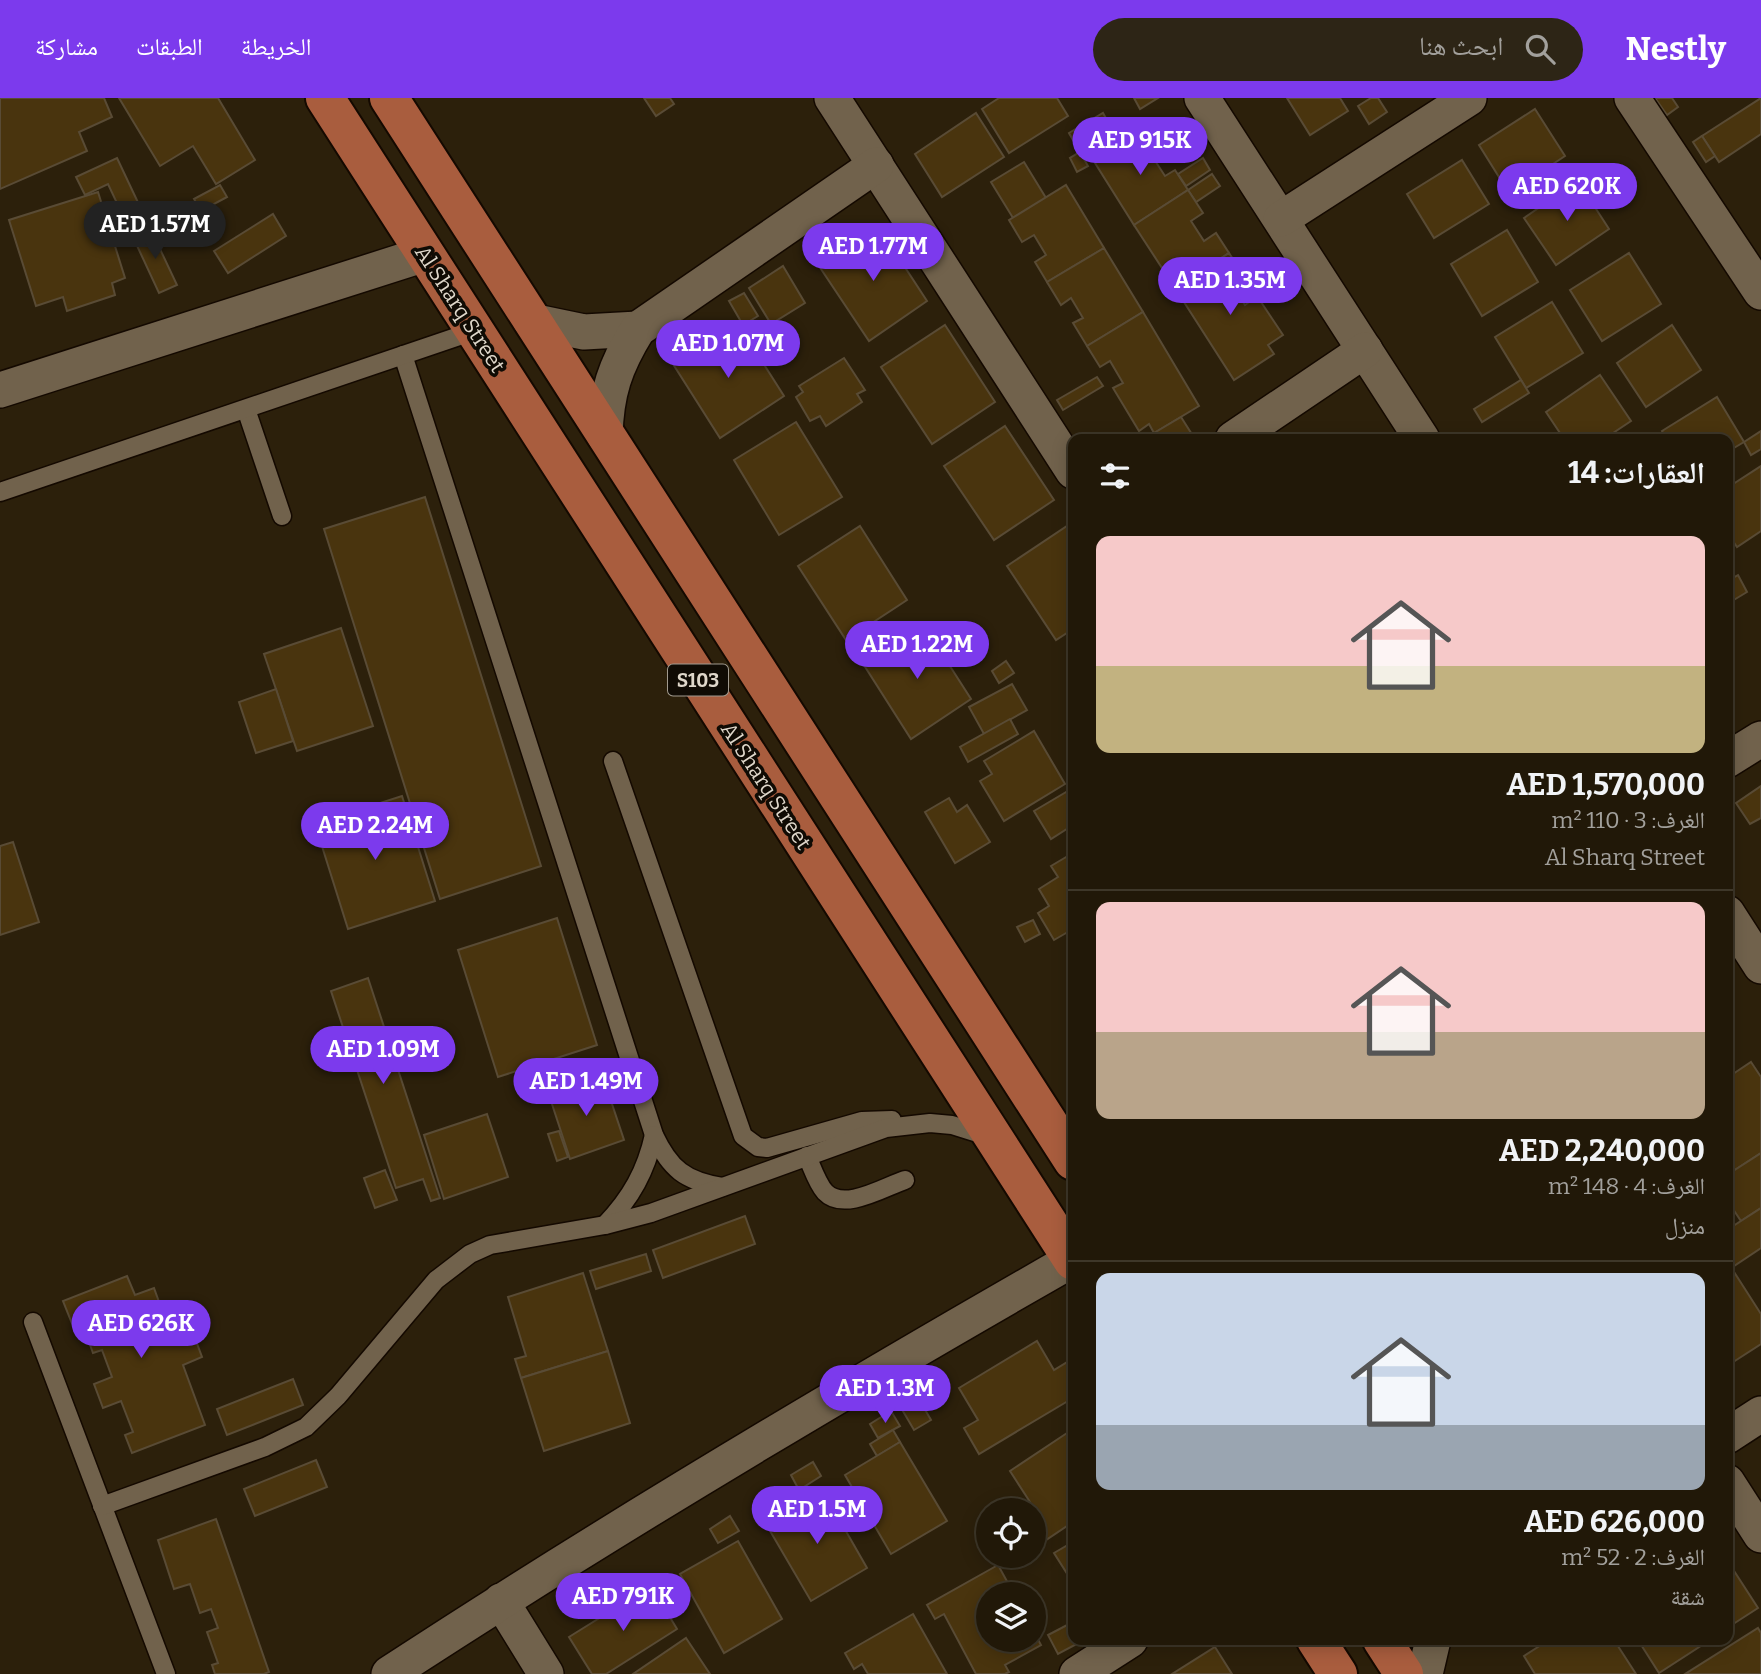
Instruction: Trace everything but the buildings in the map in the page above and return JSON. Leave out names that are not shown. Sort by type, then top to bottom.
[{"type":"main road","name":"Al Sharq Street","points":[[330,102],[474,331],[1068,1255]]},
{"type":"main road","name":"S103","points":[[398,110],[531,321],[1068,1153]]},
{"type":"main road","points":[[1319,1645],[1338,1674]]},
{"type":"main road","points":[[1385,1645],[1404,1674]]},
{"type":"street","points":[[832,98],[1068,463]]},
{"type":"street","points":[[1202,98],[1419,434]]},
{"type":"street","points":[[1281,219],[1469,98]]},
{"type":"street","points":[[1632,98],[1761,292]]},
{"type":"street","points":[[605,436],[611,380],[622,353],[638,329],[876,165]]},
{"type":"street","points":[[0,390],[425,254]]},
{"type":"street","points":[[531,321],[584,332],[638,329]]},
{"type":"street","points":[[1240,434],[1365,350]]},
{"type":"street","points":[[1733,756],[1761,739]]},
{"type":"street","points":[[1733,928],[1746,959]]},
{"type":"street","points":[[389,1674],[500,1601],[689,1484],[879,1370],[1068,1263]]},
{"type":"street","points":[[1733,1432],[1761,1415]]},
{"type":"street","points":[[1733,1491],[1761,1535]]},
{"type":"street","points":[[500,1601],[546,1674]]},
{"type":"street","points":[[1077,1674],[1122,1645]]},
{"type":"street","points":[[1425,1674],[1432,1645]]},
{"type":"lane","points":[[0,492],[474,331]]},
{"type":"lane","points":[[403,355],[654,1135],[664,1156],[679,1172],[699,1183],[722,1187]]},
{"type":"lane","points":[[246,409],[282,516]]},
{"type":"lane","points":[[613,761],[743,1136],[758,1147],[767,1148],[862,1121],[893,1120],[907,1124]]},
{"type":"lane","points":[[102,1506],[265,1447],[306,1427],[338,1396],[436,1280],[470,1254],[511,1240],[604,1226],[651,1213],[886,1128],[907,1124],[952,1125],[994,1139]]},
{"type":"lane","points":[[604,1226],[620,1210],[637,1184],[650,1155],[654,1135]]},
{"type":"lane","points":[[807,1156],[825,1191],[839,1199],[855,1198],[905,1180]]},
{"type":"lane","points":[[33,1322],[166,1674]]}]
